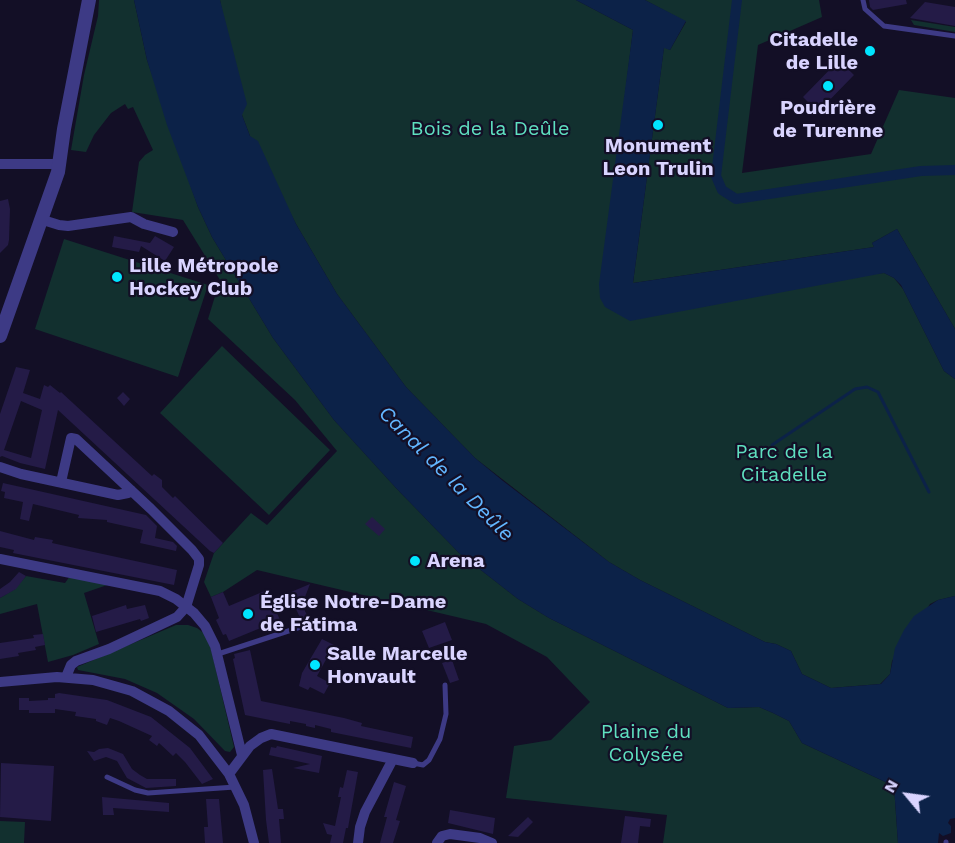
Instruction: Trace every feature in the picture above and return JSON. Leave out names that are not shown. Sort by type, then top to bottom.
[{"type":"street","points":[[0,334],[43,220],[60,164],[64,129],[89,0]]},
{"type":"street","points":[[0,164],[60,164]]},
{"type":"street","points":[[43,220],[68,226],[131,217],[144,224],[172,232]]},
{"type":"street","points":[[60,482],[71,438],[78,441],[131,490],[192,549],[199,559],[199,571],[186,607],[172,620],[109,649],[76,661],[71,665],[66,677]]},
{"type":"street","points":[[0,467],[118,495],[131,490]]},
{"type":"street","points":[[0,559],[160,591],[186,607],[205,626],[214,640],[242,755]]},
{"type":"street","points":[[0,682],[66,677],[93,680],[122,688],[164,707],[192,729],[213,751],[229,774],[247,814],[254,843]]},
{"type":"street","points":[[229,774],[242,755],[255,742],[272,734],[412,762]]},
{"type":"street","points":[[358,843],[364,812],[393,759]]},
{"type":"street","points":[[437,843],[442,836],[450,834],[480,838],[492,843]]},
{"type":"lane","points":[[863,0],[865,9],[874,20],[884,26],[955,36]]},
{"type":"lane","points":[[218,654],[324,619]]},
{"type":"lane","points":[[412,762],[423,765],[429,760],[440,739],[446,714],[445,685]]},
{"type":"lane","points":[[107,777],[135,790],[148,793],[236,787]]},
{"type":"green space","name":"Plaine du Colysée","points":[[99,0],[134,0],[147,60],[198,207],[212,237],[273,338],[334,420],[396,488],[459,553],[518,599],[549,618],[728,708],[759,707],[773,713],[789,721],[802,743],[894,786],[898,843],[663,843],[667,815],[506,798],[514,746],[551,740],[590,702],[547,657],[486,624],[257,570],[211,597],[204,582],[214,553],[251,513],[267,525],[337,451],[295,400],[208,319],[220,280],[183,220],[132,212],[139,162],[153,150],[133,107],[128,109],[125,104],[111,113],[94,135],[86,152],[71,150],[84,75],[98,16]]},
{"type":"green space","name":"Parc de la Citadelle","points":[[220,0],[576,0],[633,30],[600,298],[884,273],[894,278],[903,289],[944,371],[955,379],[955,596],[930,604],[892,661],[890,674],[880,684],[831,688],[802,674],[791,651],[765,642],[640,580],[609,562],[475,458],[406,387],[337,294],[296,224],[250,136],[242,115]]},
{"type":"green space","points":[[645,0],[819,0],[822,17],[758,45],[742,173],[871,154],[899,90],[955,98],[955,329],[897,229],[872,243],[874,247],[633,283],[664,47],[670,50],[686,22]]},
{"type":"green space","points":[[911,20],[955,27],[955,32],[914,25]]},
{"type":"green space","points":[[64,239],[208,285],[178,377],[35,329]]},
{"type":"green space","points":[[222,346],[330,450],[269,515],[160,413]]},
{"type":"green space","points":[[26,576],[65,583],[70,576],[113,583],[84,593],[99,644],[48,662],[37,604],[0,614],[0,598],[15,589]]},
{"type":"green space","points":[[176,625],[197,628],[205,634],[210,645],[234,747],[230,752],[225,751],[194,719],[157,693],[125,679],[78,670],[77,667]]},
{"type":"green space","points":[[0,821],[25,822],[24,843],[0,843]]},
{"type":"water","name":"Canal de la Deûle","points":[[134,0],[220,0],[247,104],[242,115],[250,136],[258,141],[296,224],[337,294],[406,387],[475,458],[609,562],[640,580],[765,642],[791,651],[802,674],[831,688],[881,684],[890,674],[895,648],[914,616],[938,600],[955,596],[955,818],[950,819],[948,823],[951,826],[951,833],[943,836],[939,833],[938,843],[898,843],[894,786],[802,743],[789,721],[773,713],[759,707],[728,708],[549,618],[518,599],[459,553],[334,420],[273,338],[212,237],[198,207],[167,125],[147,60]]},
{"type":"water","points":[[576,0],[645,0],[686,21],[670,50],[664,48],[633,283],[874,247],[872,243],[897,229],[955,329],[955,379],[944,371],[901,285],[884,273],[630,321],[605,307],[600,298],[599,284],[633,30]]},
{"type":"building","points":[[869,0],[906,0],[907,4],[873,10]]},
{"type":"building","points":[[925,2],[955,7],[955,26],[910,18]]},
{"type":"building","name":"Poudrière de Turenne","points":[[839,60],[854,75],[818,112],[803,97]]},
{"type":"building","points":[[8,199],[9,240],[8,245],[0,253],[0,201]]},
{"type":"building","points":[[114,236],[150,243],[155,236],[174,247],[165,261],[141,246],[139,252],[112,247]]},
{"type":"building","points":[[16,367],[30,370],[23,393],[40,399],[44,385],[48,387],[50,385],[61,392],[152,476],[154,474],[162,480],[162,487],[173,498],[175,496],[223,543],[214,553],[210,551],[58,410],[45,469],[0,457],[0,414]],"holes":[[[21,401],[42,410],[31,458],[4,450]]]},
{"type":"building","points":[[123,392],[130,399],[124,406],[117,398]]},
{"type":"building","points":[[3,483],[146,515],[157,526],[155,538],[173,542],[177,546],[176,551],[140,543],[143,530],[107,522],[107,520],[78,518],[79,515],[33,504],[29,521],[20,519],[23,502],[4,498],[5,492],[1,491]]},
{"type":"building","points":[[372,517],[385,529],[379,536],[365,524]]},
{"type":"building","points":[[0,531],[34,540],[35,537],[53,540],[52,543],[177,570],[174,585],[13,553],[14,550],[0,547]]},
{"type":"building","points":[[19,572],[26,576],[16,589],[0,598],[0,589]]},
{"type":"building","points":[[310,584],[305,597],[310,607],[304,609],[309,619],[302,622],[290,596],[291,592]]},
{"type":"building","name":"Église Notre-Dame de Fátima","points":[[267,590],[280,620],[229,641],[226,634],[223,635],[216,620],[219,618],[211,597],[223,592],[229,606]]},
{"type":"building","points":[[126,605],[127,609],[145,605],[149,618],[96,632],[92,616]]},
{"type":"building","points":[[445,622],[452,640],[429,648],[422,631]]},
{"type":"building","points":[[43,634],[45,645],[35,647],[36,650],[18,653],[19,656],[0,659],[0,643],[34,638],[33,635]]},
{"type":"building","name":"Salle Marcelle Honvault","points":[[322,639],[334,645],[317,676],[330,683],[324,694],[310,687],[308,690],[299,686],[302,673]]},
{"type":"building","points":[[250,650],[261,701],[344,718],[362,723],[361,726],[413,737],[411,748],[331,732],[331,729],[315,725],[315,728],[290,721],[290,724],[245,715],[233,659],[234,654]]},
{"type":"building","points":[[452,660],[459,680],[450,683],[442,663]]},
{"type":"building","points":[[55,694],[107,700],[151,717],[190,748],[213,779],[202,784],[176,753],[173,756],[159,743],[157,746],[149,740],[152,736],[119,721],[110,718],[107,725],[96,719],[75,716],[76,712],[55,709],[55,713],[29,713],[29,710],[19,710],[19,698],[29,698],[29,701],[48,700],[48,698],[55,698]]},
{"type":"building","points":[[277,746],[322,756],[319,773],[293,768],[310,764],[269,755],[271,747],[276,748]]},
{"type":"building","points":[[108,748],[123,754],[132,769],[147,779],[176,779],[176,786],[146,788],[127,778],[117,761],[106,757],[94,761],[87,751],[94,752]]},
{"type":"building","points":[[1,763],[54,766],[51,821],[0,817]]},
{"type":"building","points":[[272,769],[278,809],[283,809],[284,819],[279,819],[281,843],[269,843],[266,820],[263,770]]},
{"type":"building","points":[[347,770],[358,772],[348,828],[346,828],[343,843],[330,843],[332,835],[327,834],[323,823],[335,826],[341,797],[338,797],[340,787],[343,788]]},
{"type":"building","points":[[394,782],[406,786],[396,820],[400,821],[393,843],[380,843],[387,817],[384,817]]},
{"type":"building","points":[[102,797],[169,803],[169,812],[113,808],[114,815],[103,815]]},
{"type":"building","points":[[206,799],[219,799],[223,843],[205,843],[204,827],[208,827]]},
{"type":"building","points":[[450,810],[495,818],[493,834],[448,823]]},
{"type":"building","points":[[625,816],[651,819],[650,827],[640,826],[638,843],[621,843]]},
{"type":"building","points":[[528,817],[533,822],[518,837],[508,836]]},
{"type":"waterway","points":[[737,0],[716,176],[722,190],[736,199],[921,171],[955,170]]},
{"type":"waterway","points":[[772,445],[855,389],[867,387],[878,392],[929,492]]},
{"type":"place","name":"Citadelle de Lille","points":[[870,51]]},
{"type":"place","name":"Poudrière de Turenne","points":[[828,86]]},
{"type":"place","name":"Monument Leon Trulin","points":[[658,125]]},
{"type":"place","name":"Lille Métropole Hockey Club","points":[[117,277]]},
{"type":"place","name":"Arena","points":[[415,561]]},
{"type":"place","name":"Église Notre-Dame de Fátima","points":[[248,614]]},
{"type":"place","name":"Salle Marcelle Honvault","points":[[315,665]]},
{"type":"park label","name":"Bois de la Deûle","points":[[490,129]]}]
